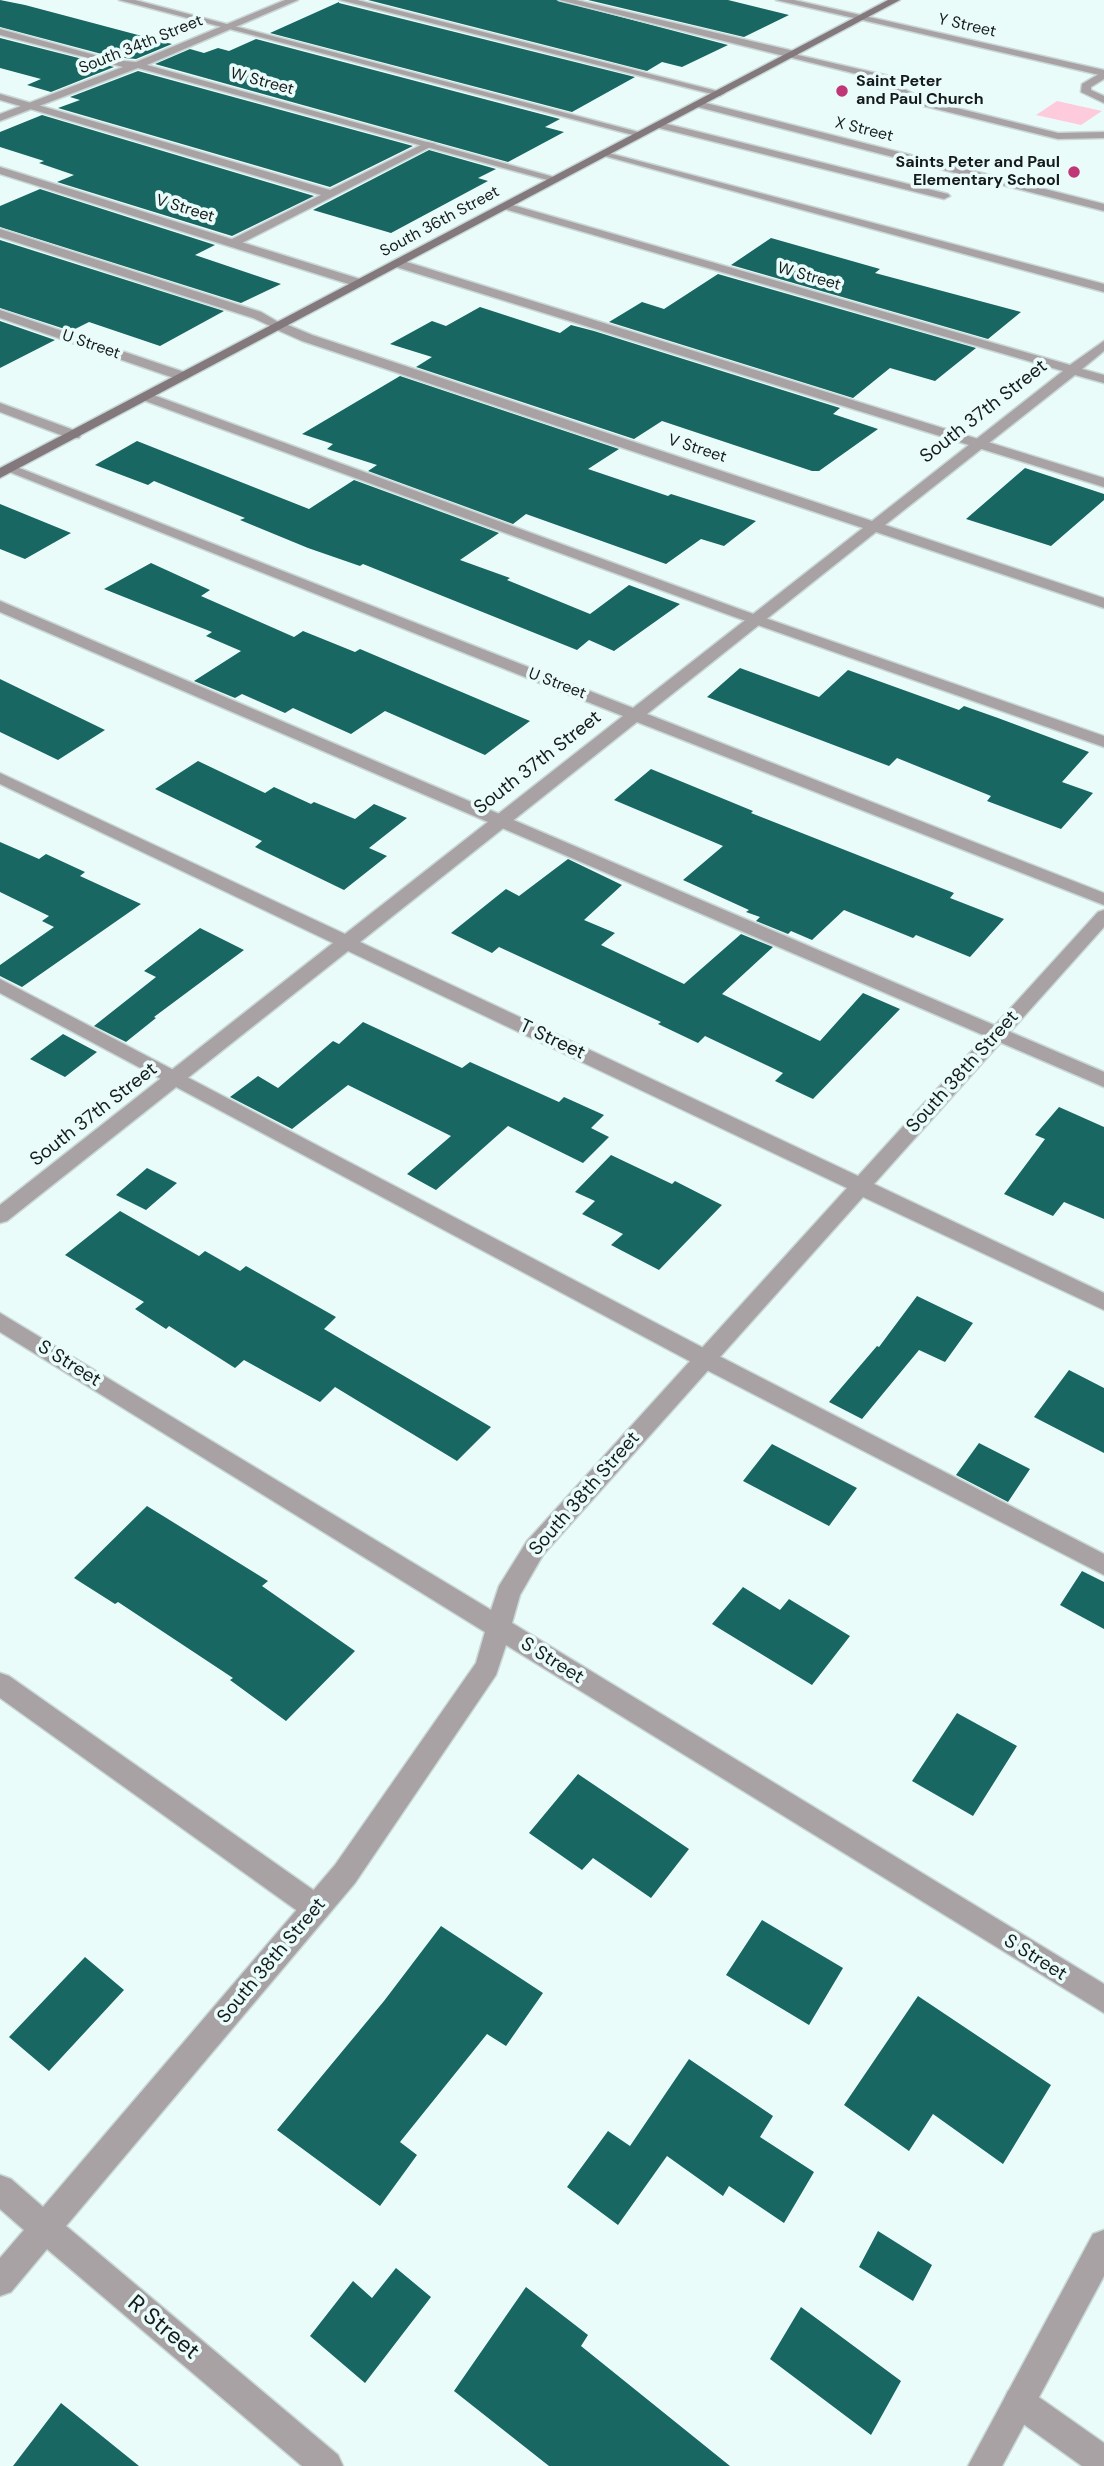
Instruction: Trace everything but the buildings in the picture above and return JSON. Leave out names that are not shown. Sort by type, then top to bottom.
[{"type":"main road","name":"South 36th Street","points":[[5,472],[895,0]]},
{"type":"street","points":[[124,0],[641,134]]},
{"type":"street","name":"South 34th Street","points":[[0,118],[293,0]]},
{"type":"street","points":[[345,0],[720,93]]},
{"type":"street","points":[[565,0],[885,78],[912,98],[924,103],[1058,136],[1104,135]]},
{"type":"street","name":"Y Street","points":[[781,0],[1104,74]]},
{"type":"street","name":"W Street","points":[[0,32],[112,63],[137,65],[555,179]]},
{"type":"street","points":[[1104,74],[1086,86],[1086,92],[1104,100]]},
{"type":"street","points":[[0,97],[331,194]]},
{"type":"street","name":"X Street","points":[[698,104],[1104,208]]},
{"type":"street","points":[[659,125],[944,196]]},
{"type":"street","points":[[234,243],[430,144]]},
{"type":"street","points":[[605,153],[1104,288]]},
{"type":"street","name":"V Street","points":[[0,170],[359,283]]},
{"type":"street","name":"W Street","points":[[505,206],[1104,379]]},
{"type":"street","name":"V Street","points":[[0,233],[257,315],[307,338],[1104,603]]},
{"type":"street","points":[[397,263],[1104,483]]},
{"type":"street","name":"U Street","points":[[0,314],[182,376]]},
{"type":"street","name":"South 37th Street","points":[[0,1216],[1104,345]]},
{"type":"street","points":[[145,397],[758,620],[1104,742]]},
{"type":"street","points":[[0,407],[74,435]]},
{"type":"street","name":"U Street","points":[[5,472],[1104,899]]},
{"type":"street","points":[[0,606],[1104,1080]]},
{"type":"street","name":"T Street","points":[[0,778],[1104,1302]]},
{"type":"street","name":"South 38th Street","points":[[0,2281],[345,1874],[486,1667],[508,1593],[535,1548],[1104,916]]},
{"type":"street","points":[[0,985],[705,1359],[1104,1565]]},
{"type":"street","name":"S Street","points":[[0,1321],[1104,2000]]},
{"type":"street","points":[[0,1684],[316,1908]]},
{"type":"street","name":"R Street","points":[[0,2190],[327,2466]]},
{"type":"street","points":[[984,2466],[1104,2245]]},
{"type":"street","points":[[1019,2402],[1104,2462]]},
{"type":"shaded area","points":[[1057,101],[1102,111],[1081,125],[1036,115]]},
{"type":"place","name":"Saint Peter and Paul Church","points":[[842,91]]},
{"type":"place","name":"Saints Peter and Paul Elementary School","points":[[1074,172]]}]
